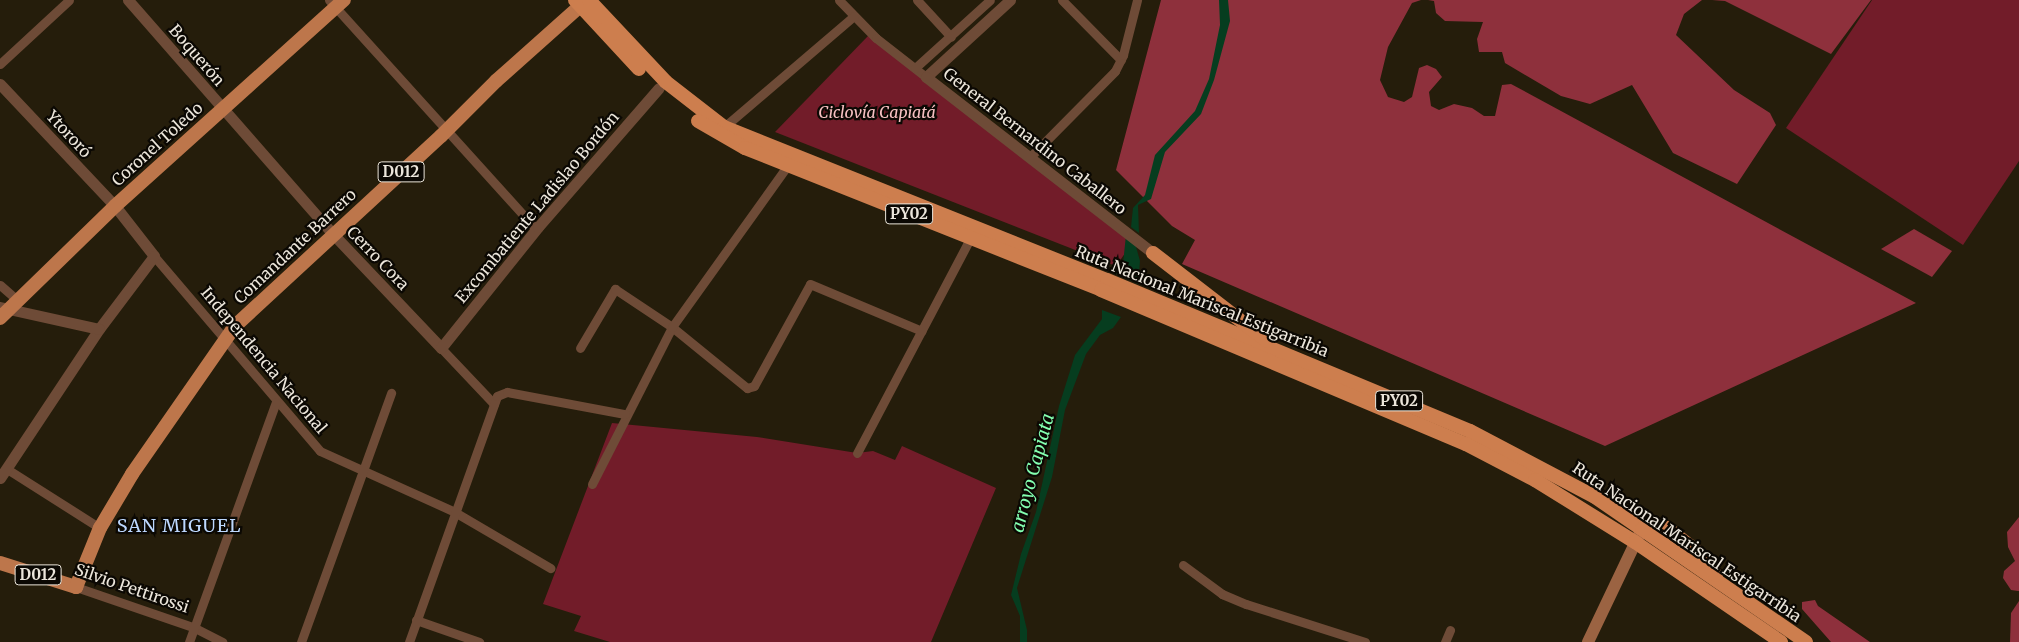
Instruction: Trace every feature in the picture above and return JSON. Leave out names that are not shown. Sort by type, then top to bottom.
[{"type":"highway","name":"Ruta Nacional Mariscal Estigarribia","points":[[583,2],[659,88],[719,135],[788,165],[970,238],[1104,285]]},
{"type":"highway","name":"Ruta Nacional Mariscal Estigarribia","points":[[583,2],[666,82],[724,127],[1104,285],[1288,355],[1470,431],[1595,497],[1806,642]]},
{"type":"highway","points":[[1153,253],[1288,355]]},
{"type":"highway","name":"Ruta Nacional Mariscal Estigarribia","points":[[1141,300],[1466,444],[1535,480],[1635,542],[1781,642]]},
{"type":"main road","name":"Coronel Toledo","points":[[6,309],[335,2]]},
{"type":"main road","name":"Comandante Barrero","points":[[100,528],[132,474],[224,339],[333,234],[447,131],[496,81],[583,2]]},
{"type":"main road","name":"D012","points":[[76,587],[100,528]]},
{"type":"main road","points":[[1588,642],[1642,529]]},
{"type":"main road","name":"Silvio Pettirossi","points":[[0,563],[76,587]]},
{"type":"street","points":[[0,64],[69,0]]},
{"type":"street","name":"Boquerón","points":[[128,0],[222,108]]},
{"type":"street","points":[[839,0],[854,16],[926,77],[1010,0]]},
{"type":"street","points":[[917,0],[951,37]]},
{"type":"street","points":[[915,68],[990,0]]},
{"type":"street","points":[[1062,0],[1121,60]]},
{"type":"street","points":[[1030,157],[1115,71],[1121,60],[1137,0]]},
{"type":"street","points":[[335,2],[447,131],[536,229]]},
{"type":"street","points":[[724,127],[854,16]]},
{"type":"street","name":"General Bernardino Caballero","points":[[926,77],[1153,253]]},
{"type":"street","name":"Ytororó","points":[[0,84],[115,206]]},
{"type":"street","name":"Excombatiente Ladislao Bordón","points":[[441,348],[536,229],[659,88]]},
{"type":"street","name":"Cerro Cora","points":[[222,108],[333,234],[494,404]]},
{"type":"street","points":[[592,484],[625,414],[672,327],[788,165]]},
{"type":"street","name":"Independencia Nacional","points":[[115,206],[154,256],[276,402],[320,451],[362,472],[453,511],[550,568]]},
{"type":"street","points":[[857,453],[970,238]]},
{"type":"street","points":[[100,528],[3,474],[99,329],[154,256]]},
{"type":"street","points":[[580,348],[615,289],[672,327],[747,388],[754,386],[810,284],[922,331]]},
{"type":"street","points":[[0,285],[6,309],[99,329]]},
{"type":"street","points":[[409,642],[453,511],[497,396],[507,392],[625,414]]},
{"type":"street","points":[[301,642],[390,393]]},
{"type":"street","points":[[189,642],[276,402]]},
{"type":"street","points":[[1183,565],[1222,594],[1246,604],[1366,642]]},
{"type":"street","name":"Silvio Pettirossi","points":[[76,587],[193,627],[222,642]]},
{"type":"street","points":[[416,620],[479,642]]},
{"type":"street","points":[[1445,642],[1450,630]]},
{"type":"green space","points":[[1872,0],[2019,0],[2019,161],[1963,245],[1786,128]]},
{"type":"green space","name":"Ciclovía Capiatá","points":[[869,35],[1133,242],[1116,266],[775,132]]},
{"type":"green space","points":[[612,423],[757,437],[857,453],[873,451],[895,460],[902,446],[996,488],[931,642],[610,642],[574,631],[581,616],[543,604]]},
{"type":"shaded area","points":[[1161,0],[1421,0],[1412,3],[1388,47],[1380,80],[1388,97],[1404,102],[1412,97],[1419,68],[1427,65],[1436,69],[1442,77],[1429,92],[1431,106],[1439,110],[1454,104],[1472,108],[1484,116],[1495,116],[1502,85],[1511,84],[1916,303],[1605,446],[1182,264],[1195,240],[1172,226],[1116,170]]},
{"type":"shaded area","points":[[1219,0],[1228,0],[1230,21],[1214,80],[1201,114],[1165,152],[1151,199],[1138,205],[1139,233],[1131,227],[1133,208],[1145,195],[1155,155],[1195,111],[1209,79],[1220,25]]},
{"type":"shaded area","points":[[1428,0],[1702,0],[1684,14],[1676,35],[1734,90],[1770,113],[1776,125],[1737,184],[1673,153],[1632,85],[1590,104],[1561,96],[1505,63],[1502,52],[1479,52],[1477,39],[1483,22],[1445,21],[1436,13],[1434,1]]},
{"type":"shaded area","points":[[1712,0],[1871,0],[1831,54],[1725,1]]},
{"type":"shaded area","points":[[1914,229],[1952,251],[1932,277],[1881,249]]},
{"type":"shaded area","points":[[1126,235],[1135,243],[1140,261],[1138,284],[1115,273],[1123,264]]},
{"type":"shaded area","points":[[1102,310],[1121,317],[1113,328],[1100,335],[1086,354],[1065,410],[1052,477],[1017,588],[1027,630],[1027,642],[1020,642],[1020,616],[1011,595],[1021,554],[1036,512],[1059,406],[1075,355],[1102,319]]},
{"type":"shaded area","points":[[2019,517],[2018,591],[2011,590],[2003,578],[2004,571],[2015,561],[2008,547],[2007,532]]},
{"type":"shaded area","points":[[1815,600],[1818,606],[1870,642],[1831,642],[1802,609],[1802,602]]},
{"type":"shaded area","points":[[2019,601],[2019,642],[2010,642],[2011,613]]},
{"type":"district","name":"SAN MIGUEL","points":[[179,526]]},
{"type":"water label","name":"arroyo Capiata","points":[[1033,473]]}]
